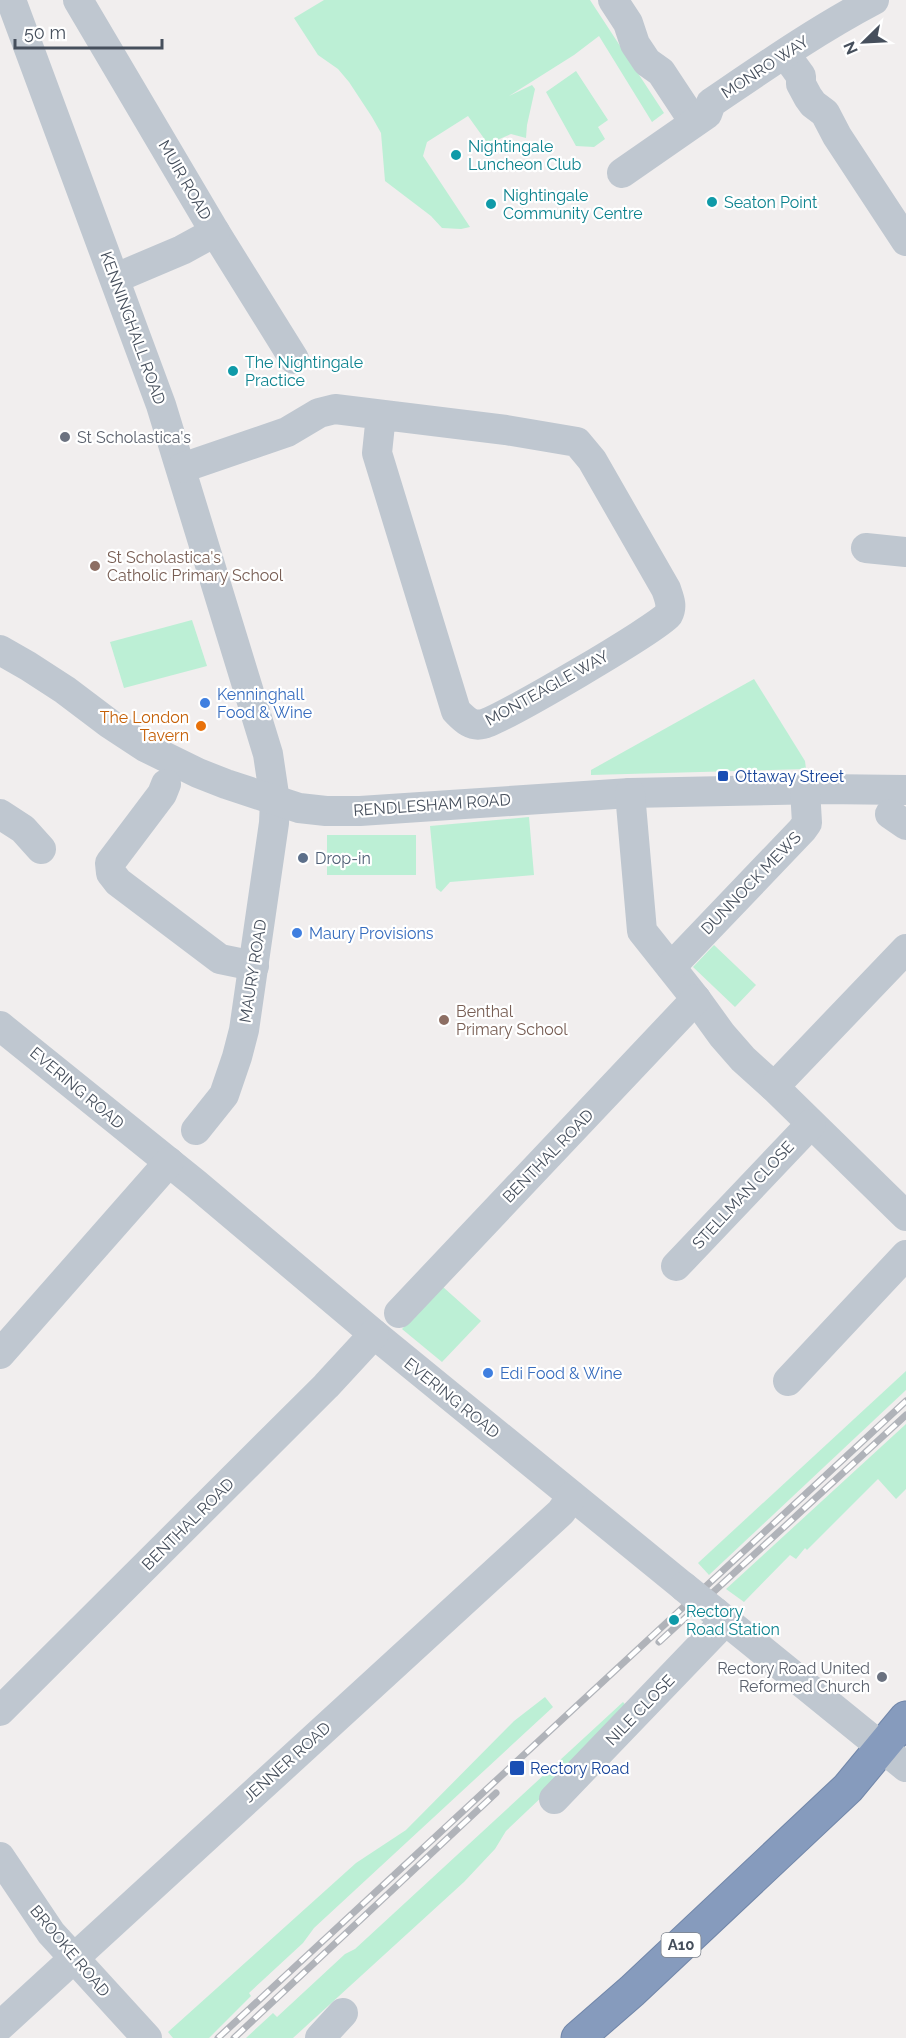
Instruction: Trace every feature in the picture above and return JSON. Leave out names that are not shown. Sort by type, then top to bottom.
[{"type":"highway","name":"A10","points":[[578,2038],[632,1991],[848,1788],[894,1757],[906,1719]]},
{"type":"street","name":"MUIR ROAD","points":[[78,0],[215,232],[294,359]]},
{"type":"street","points":[[614,0],[628,23],[635,44],[647,62],[661,72],[694,122]]},
{"type":"street","name":"MONRO WAY","points":[[622,173],[707,114],[711,103],[785,54],[840,8],[874,0]]},
{"type":"street","name":"KENNINGHALL ROAD","points":[[9,10],[116,279],[182,468],[268,754],[274,801]]},
{"type":"street","points":[[785,54],[801,76],[801,84],[808,97],[825,113],[837,136],[906,241]]},
{"type":"street","points":[[116,279],[182,250],[215,232]]},
{"type":"street","points":[[182,468],[287,432],[319,413],[335,409],[381,415]]},
{"type":"street","name":"MONTEAGLE WAY","points":[[381,415],[506,430],[577,442],[592,460],[666,589],[671,605],[668,616],[623,647],[502,716],[481,725],[467,722],[456,711],[377,453],[381,415]]},
{"type":"street","points":[[866,548],[906,552]]},
{"type":"street","name":"RENDLESHAM ROAD","points":[[0,650],[65,690],[145,747],[198,773],[299,808],[360,811],[630,793],[805,789],[901,810]]},
{"type":"street","points":[[166,784],[162,794],[110,863],[111,873],[118,882],[220,958],[254,966]]},
{"type":"street","name":"DUNNOCK MEWS","points":[[671,967],[802,830],[807,823],[805,789]]},
{"type":"street","points":[[630,793],[642,931],[743,1059],[906,1216]]},
{"type":"street","name":"MAURY ROAD","points":[[196,1130],[224,1095],[244,1030],[272,837],[274,801]]},
{"type":"street","points":[[0,814],[23,829],[41,849]]},
{"type":"street","points":[[774,1087],[906,948]]},
{"type":"street","name":"BENTHAL ROAD","points":[[399,1313],[696,999]]},
{"type":"street","name":"EVERING ROAD","points":[[0,1026],[894,1757]]},
{"type":"street","name":"STELLMAN CLOSE","points":[[676,1266],[811,1124]]},
{"type":"street","points":[[0,1354],[169,1162]]},
{"type":"street","points":[[788,1381],[906,1255]]},
{"type":"street","name":"BENTHAL ROAD","points":[[0,1712],[326,1386],[374,1334]]},
{"type":"street","name":"JENNER ROAD","points":[[0,2026],[561,1512],[572,1496]]},
{"type":"street","name":"NILE CLOSE","points":[[554,1799],[720,1616]]},
{"type":"street","name":"BROOKE ROAD","points":[[0,1857],[33,1908],[73,1958],[147,2038]]},
{"type":"street","points":[[320,2038],[344,2013]]},
{"type":"green space","points":[[324,0],[590,0],[664,113],[652,122],[599,36],[574,55],[509,96],[532,85],[535,89],[526,138],[511,134],[488,144],[468,116],[427,142],[423,156],[470,227],[442,228],[431,216],[385,181],[381,133],[349,82],[338,69],[318,55],[294,18]]},
{"type":"green space","points":[[576,71],[608,120],[598,127],[605,139],[594,147],[576,146],[546,92]]},
{"type":"green space","points":[[192,620],[207,666],[124,688],[110,642]]},
{"type":"green space","points":[[754,679],[805,761],[806,769],[591,775],[591,770]]},
{"type":"green space","points":[[529,817],[534,875],[450,882],[441,892],[436,888],[430,826]]},
{"type":"green space","points":[[327,835],[416,835],[416,875],[327,875]]},
{"type":"green space","points":[[714,945],[756,985],[735,1007],[693,967]]},
{"type":"green space","points":[[443,1287],[481,1321],[442,1362],[402,1329]]},
{"type":"green space","points":[[906,1371],[906,1390],[709,1575],[698,1563]]},
{"type":"green space","points":[[906,1424],[906,1489],[896,1499],[878,1479],[807,1550],[805,1548],[796,1559],[790,1555],[744,1602],[726,1589]]},
{"type":"green space","points":[[545,1697],[553,1707],[314,1928],[303,1943],[249,1993],[251,1996],[209,2038],[173,2038],[168,2032],[356,1863],[406,1830],[514,1721]]},
{"type":"green space","points":[[623,1702],[630,1710],[506,1831],[495,1849],[464,1882],[293,2038],[246,2038],[273,2013],[277,2017],[345,1954],[355,1949]]},
{"type":"railway","points":[[218,2038],[906,1401]]},
{"type":"railway","points":[[659,1642],[906,1415]]},
{"type":"railway","points":[[234,2038],[496,1793]]},
{"type":"place","name":"Nightingale Luncheon Club","points":[[456,155]]},
{"type":"place","name":"Seaton Point","points":[[712,202]]},
{"type":"place","name":"Nightingale Community Centre","points":[[491,204]]},
{"type":"place","name":"The Nightingale Practice","points":[[233,371]]},
{"type":"place","name":"St Scholastica's","points":[[65,437]]},
{"type":"place","name":"St Scholastica's Catholic Primary School","points":[[95,566]]},
{"type":"place","name":"Kenninghall Food & Wine","points":[[205,703]]},
{"type":"place","name":"The London Tavern","points":[[201,726]]},
{"type":"place","name":"Ottaway Street","points":[[723,776]]},
{"type":"place","name":"Drop-in","points":[[303,858]]},
{"type":"place","name":"Maury Provisions","points":[[297,933]]},
{"type":"place","name":"Benthal Primary School","points":[[444,1020]]},
{"type":"place","name":"Edi Food & Wine","points":[[488,1373]]},
{"type":"place","name":"Rectory Road Station","points":[[674,1620]]},
{"type":"place","name":"Rectory Road United Reformed Church","points":[[882,1677]]},
{"type":"place","name":"Rectory Road","points":[[517,1768]]}]
